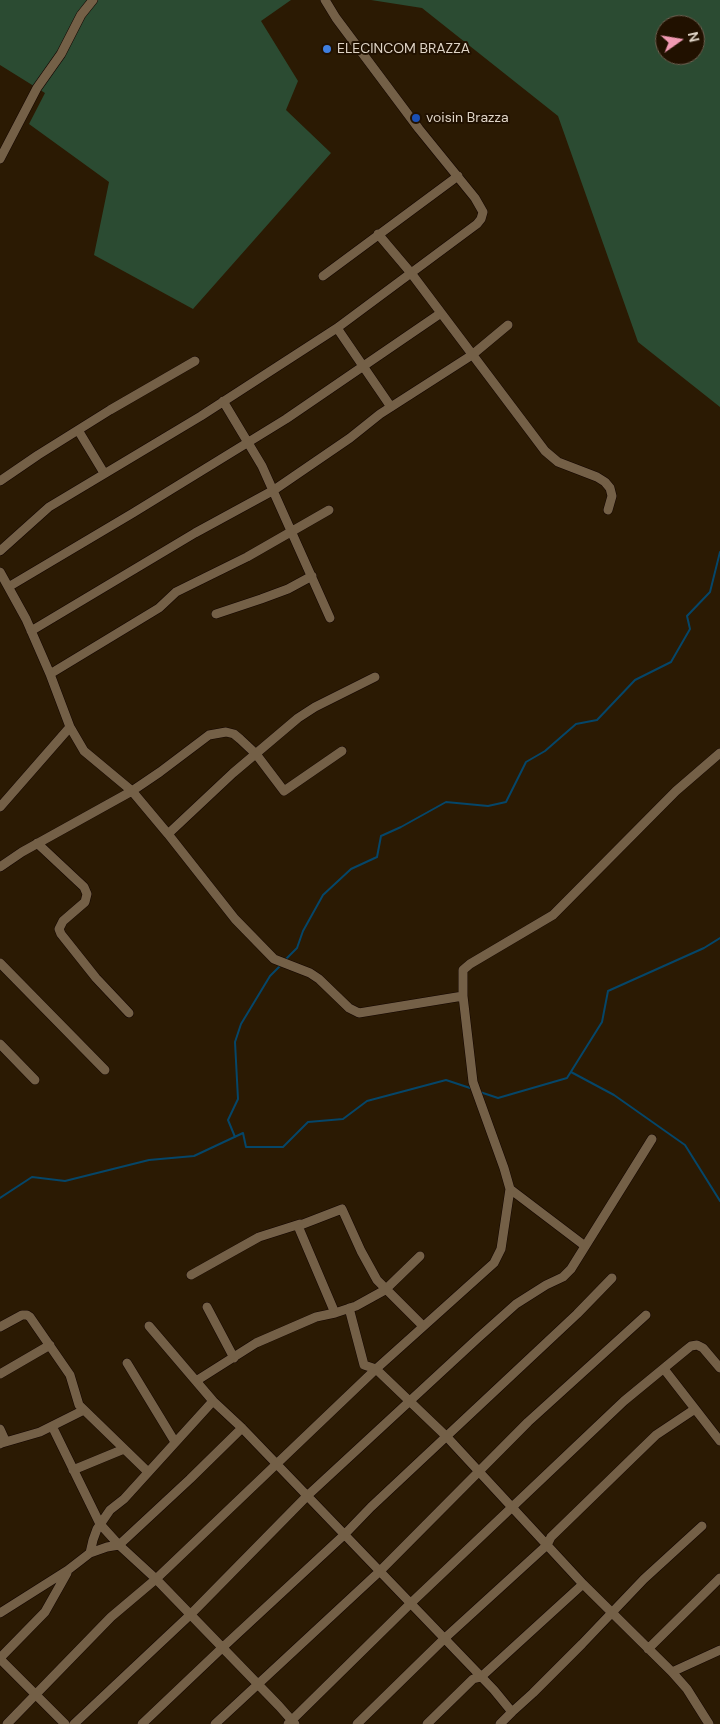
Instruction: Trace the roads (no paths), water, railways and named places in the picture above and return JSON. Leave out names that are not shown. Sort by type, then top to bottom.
[{"type":"street","points":[[0,159],[37,88],[61,54],[81,16],[93,0]]},
{"type":"street","points":[[0,551],[49,507],[223,401],[337,328],[477,224],[481,219],[482,212],[480,206],[419,129],[336,18],[325,0]]},
{"type":"street","points":[[323,276],[458,176]]},
{"type":"street","points":[[378,234],[412,273],[472,355],[551,457],[558,462],[586,472],[605,482],[610,488],[612,496],[608,510]]},
{"type":"street","points":[[10,586],[111,527],[248,442],[363,367],[441,313]]},
{"type":"street","points":[[31,631],[195,533],[274,490],[391,408],[472,355],[508,325]]},
{"type":"street","points":[[337,328],[391,408]]},
{"type":"street","points":[[0,481],[78,430],[195,361]]},
{"type":"street","points":[[223,401],[262,466],[274,490],[330,618]]},
{"type":"street","points":[[78,430],[104,473]]},
{"type":"street","points":[[50,674],[152,612],[164,604],[176,592],[247,557],[329,510]]},
{"type":"street","points":[[0,572],[10,586],[50,674],[70,727],[84,751],[132,791],[235,919],[274,959],[298,967],[319,979],[353,1011],[359,1013],[463,996]]},
{"type":"street","points":[[216,614],[261,600],[288,589],[312,576]]},
{"type":"street","points":[[168,834],[233,773],[293,722],[315,707],[375,677]]},
{"type":"street","points":[[0,807],[70,727]]},
{"type":"street","points":[[0,867],[37,843],[132,791],[209,736],[226,732],[234,734],[256,754],[284,791],[342,751]]},
{"type":"street","points":[[7,1724],[111,1616],[156,1579],[376,1368],[494,1263],[502,1242],[510,1189],[473,1082],[462,975],[466,967],[553,915],[676,791],[720,753]]},
{"type":"street","points":[[37,843],[84,887],[88,894],[86,902],[59,928],[61,934],[84,964],[129,1013]]},
{"type":"street","points":[[0,963],[105,1070]]},
{"type":"street","points":[[0,1044],[35,1080]]},
{"type":"street","points":[[74,1724],[190,1615],[307,1496],[410,1401],[516,1304],[546,1285],[563,1277],[571,1269],[652,1139]]},
{"type":"street","points":[[510,1189],[585,1246]]},
{"type":"street","points":[[191,1275],[259,1237],[342,1210],[360,1252],[377,1280],[422,1326]]},
{"type":"street","points":[[300,1224],[298,1228],[335,1313]]},
{"type":"street","points":[[196,1381],[256,1343],[316,1317],[349,1308],[385,1290],[420,1256]]},
{"type":"street","points":[[142,1724],[577,1314],[612,1278]]},
{"type":"street","points":[[207,1307],[234,1358]]},
{"type":"street","points":[[349,1308],[364,1364],[376,1368],[410,1401],[446,1437],[582,1584],[672,1672],[687,1689],[709,1724]]},
{"type":"street","points":[[0,1327],[22,1315],[30,1317],[70,1375],[79,1405],[148,1472]]},
{"type":"street","points":[[215,1724],[380,1571],[528,1422],[646,1315]]},
{"type":"street","points":[[149,1326],[213,1401],[242,1428],[411,1603],[512,1712]]},
{"type":"street","points":[[0,1374],[50,1345]]},
{"type":"street","points":[[52,1426],[100,1524],[258,1684],[291,1723],[411,1603],[624,1401],[690,1346],[697,1345],[703,1348],[720,1368]]},
{"type":"street","points":[[127,1363],[175,1442]]},
{"type":"street","points":[[664,1369],[720,1441]]},
{"type":"street","points":[[90,1553],[92,1540],[110,1510],[124,1499],[213,1401]]},
{"type":"street","points":[[357,1724],[444,1638],[547,1545],[551,1537],[656,1435],[695,1409]]},
{"type":"street","points":[[1,1444],[40,1432],[84,1410]]},
{"type":"street","points":[[0,1613],[68,1570],[90,1553],[119,1545],[242,1428]]},
{"type":"street","points":[[0,1429],[5,1440],[1,1444]]},
{"type":"street","points":[[73,1470],[124,1449]]},
{"type":"street","points":[[500,1724],[533,1693],[644,1579],[702,1526]]},
{"type":"street","points":[[65,1724],[0,1659],[45,1612],[68,1570]]},
{"type":"street","points":[[648,1649],[720,1578]]},
{"type":"street","points":[[427,1724],[473,1679],[481,1677],[582,1584]]},
{"type":"street","points":[[36,1591],[49,1604]]},
{"type":"street","points":[[672,1672],[720,1650]]},
{"type":"waterway","points":[[286,959],[297,948],[303,931],[323,895],[351,869],[377,857],[381,836],[446,802],[488,806],[506,802],[526,762],[545,751],[576,724],[597,720],[635,680],[671,662],[690,629],[687,616],[710,592],[720,552]]},
{"type":"waterway","points":[[480,1092],[498,1098],[567,1078],[602,1022],[608,991],[704,948],[720,938]]},
{"type":"waterway","points":[[235,1137],[228,1120],[238,1099],[235,1042],[241,1024],[270,976],[281,965]]},
{"type":"waterway","points":[[571,1072],[614,1095],[685,1145],[720,1201]]},
{"type":"waterway","points":[[0,1198],[32,1177],[65,1181],[149,1160],[194,1156],[243,1133],[246,1147],[283,1147],[308,1122],[343,1119],[367,1101],[446,1080],[473,1089]]},
{"type":"place","name":"ELECINCOM BRAZZA","points":[[327,49]]},
{"type":"place","name":"voisin Brazza","points":[[416,118]]}]
